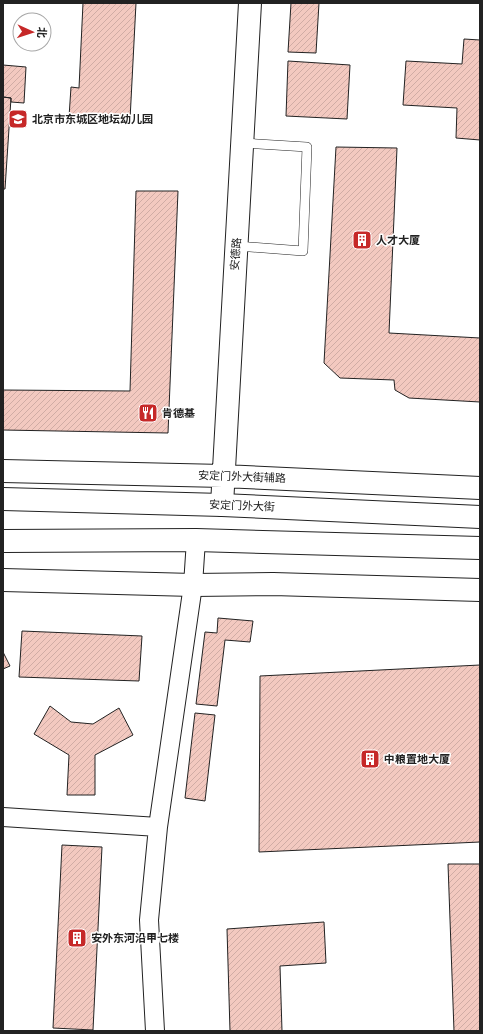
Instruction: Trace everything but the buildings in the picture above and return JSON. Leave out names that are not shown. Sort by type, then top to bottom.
[{"type":"street","name":"安德路","points":[[222,505],[250,3]]},
{"type":"street","name":"安定门外大街辅路","points":[[3,471],[223,476],[480,488]]},
{"type":"street","name":"安定门外大街","points":[[3,499],[222,505],[480,517]]},
{"type":"street","points":[[3,541],[196,540],[480,548]]},
{"type":"street","points":[[155,1031],[149,920],[158,827],[193,585],[196,540]]},
{"type":"street","points":[[3,580],[193,585],[273,584],[480,590]]},
{"type":"street","points":[[3,817],[158,827]]},
{"type":"lane","points":[[236,246],[303,251],[307,147],[242,143]]},
{"type":"place","name":"北京市东城区地坛幼儿园","points":[[18,119]]},
{"type":"place","name":"人才大厦","points":[[362,240]]},
{"type":"place","name":"肯德基","points":[[148,413]]},
{"type":"place","name":"中粮置地大厦","points":[[370,759]]},
{"type":"place","name":"安外东河沿甲七楼","points":[[77,938]]}]
